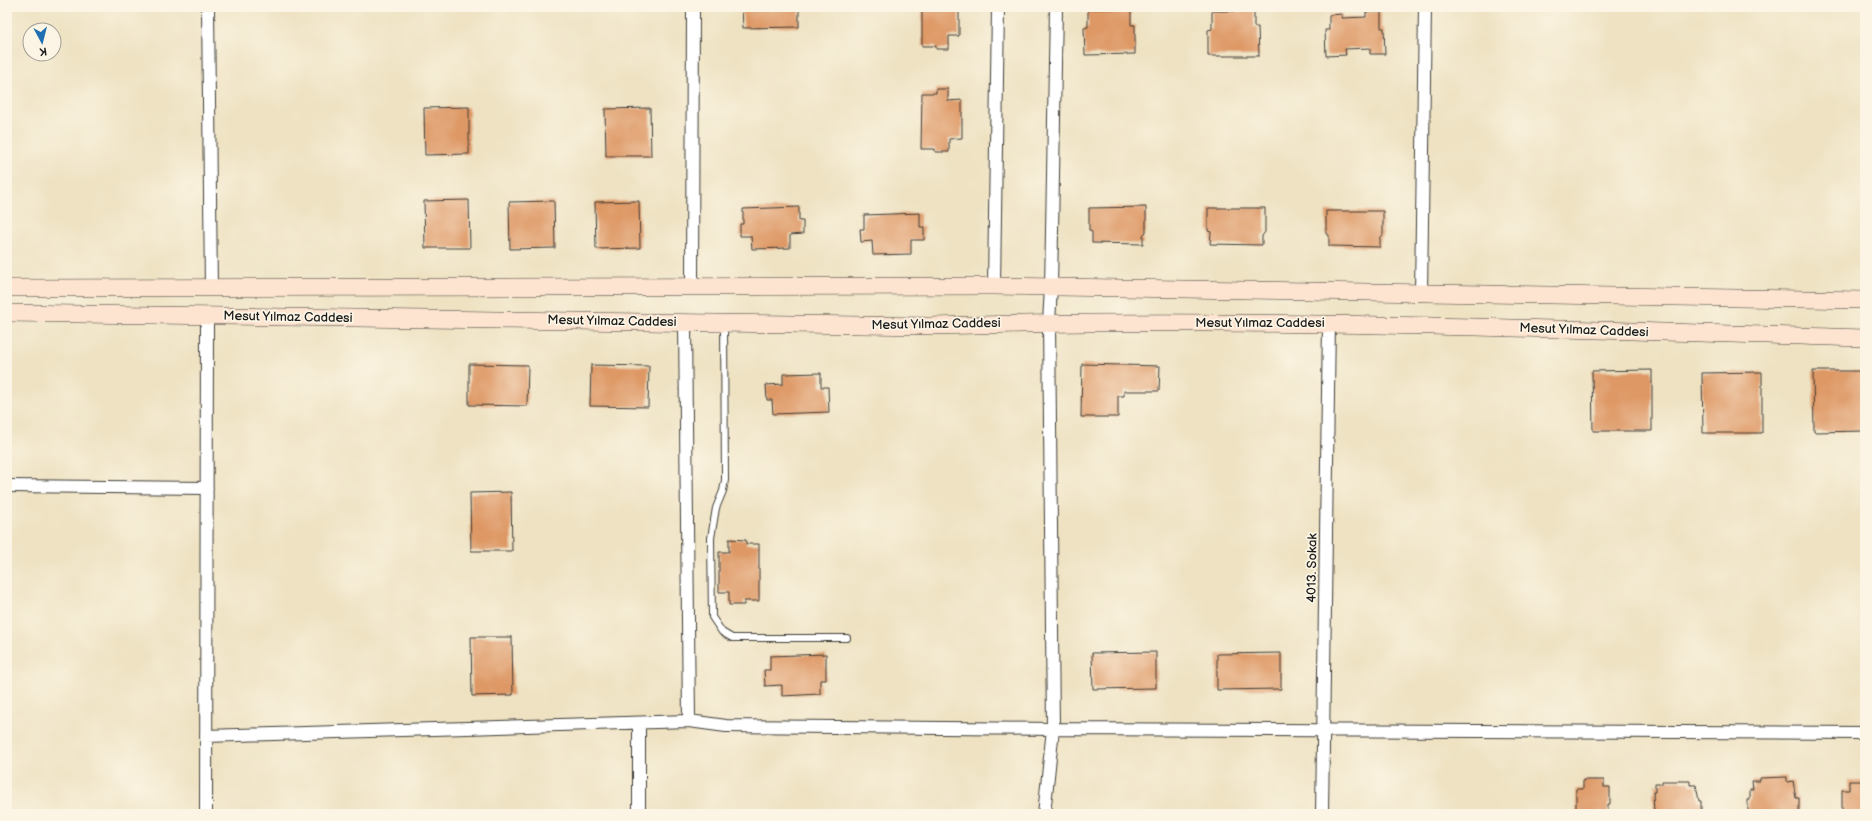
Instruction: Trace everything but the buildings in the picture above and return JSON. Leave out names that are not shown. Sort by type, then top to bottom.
[{"type":"main road","points":[[7,288],[994,286],[1865,300]]},
{"type":"main road","name":"Mesut Yılmaz Caddesi","points":[[7,313],[930,326],[1049,322],[1329,323],[1865,338]]},
{"type":"street","points":[[208,7],[211,288]]},
{"type":"street","points":[[692,287],[693,7]]},
{"type":"street","points":[[994,286],[998,7]]},
{"type":"street","points":[[1044,814],[1053,729],[1049,322],[1051,288],[1056,7]]},
{"type":"street","points":[[1421,294],[1425,7]]},
{"type":"street","points":[[206,814],[207,316]]},
{"type":"street","points":[[685,322],[689,721]]},
{"type":"street","name":"4013. Sokak","points":[[1322,814],[1329,323]]},
{"type":"street","points":[[7,486],[207,488]]},
{"type":"street","points":[[206,736],[689,721],[726,726],[1865,733]]},
{"type":"street","points":[[639,723],[639,814]]},
{"type":"lane","points":[[724,323],[725,480],[723,491],[716,508],[711,538],[712,617],[722,632],[732,638],[847,638]]}]
